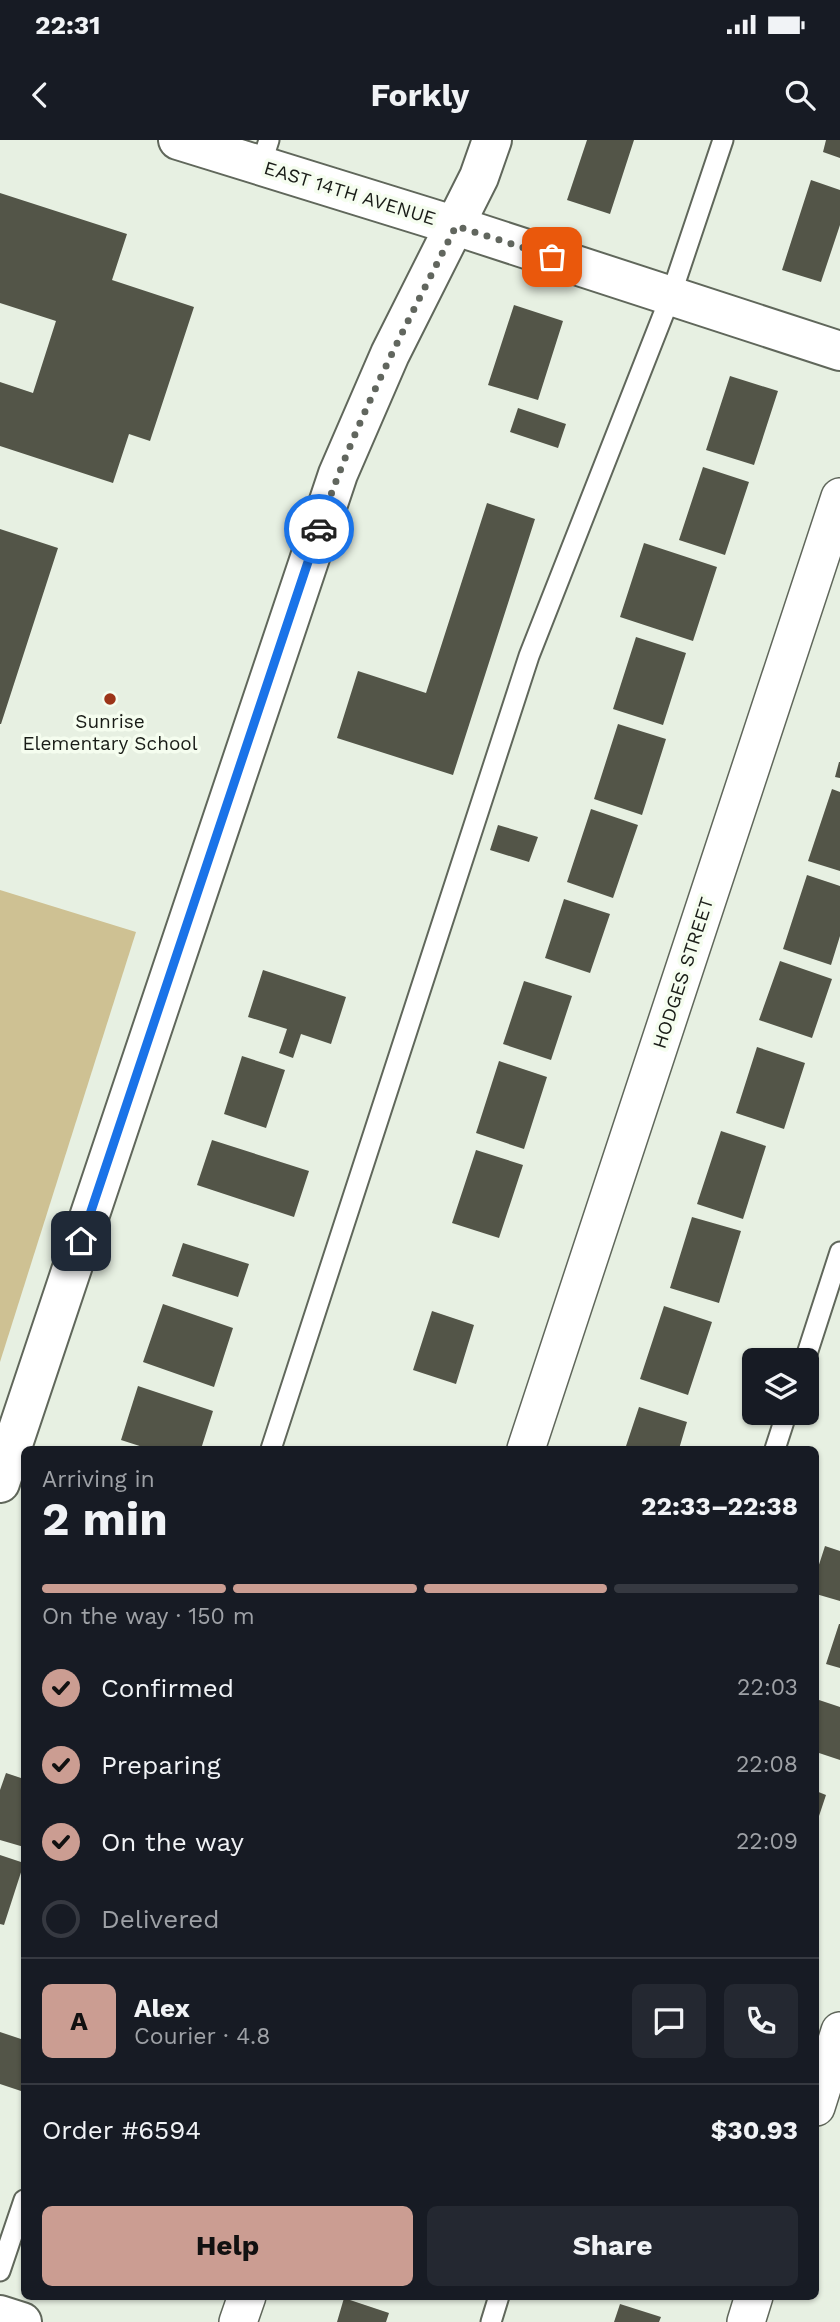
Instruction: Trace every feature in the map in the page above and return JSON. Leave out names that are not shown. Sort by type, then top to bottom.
[{"type":"main road","name":"EAST 14TH AVENUE","points":[[178,140],[265,153],[456,226],[840,351]]},
{"type":"main road","points":[[0,1480],[338,474],[390,354],[456,226],[492,140]]},
{"type":"main road","points":[[0,2315],[22,2322]]},
{"type":"street","name":"HODGES STREET","points":[[527,1446],[840,497]]},
{"type":"street","points":[[819,2098],[840,2031]]},
{"type":"street","points":[[239,2322],[246,2300]]},
{"type":"street","points":[[746,2322],[753,2300]]},
{"type":"lane","points":[[272,1446],[529,656],[671,296],[723,140]]},
{"type":"lane","points":[[809,1348],[840,1252]]},
{"type":"lane","points":[[776,1446],[783,1425]]},
{"type":"lane","points":[[0,2271],[21,2209]]},
{"type":"lane","points":[[491,2322],[498,2300]]},
{"type":"shaded area","points":[[0,890],[136,932],[0,1362]]},
{"type":"building","points":[[587,140],[634,140],[610,214],[567,200]]},
{"type":"building","points":[[826,140],[840,140],[840,158],[823,152]]},
{"type":"building","points":[[811,180],[840,190],[840,225],[821,282],[782,270]]},
{"type":"building","points":[[0,193],[127,234],[112,280],[194,307],[150,441],[129,434],[113,483],[0,446],[0,382],[33,393],[56,321],[0,303]]},
{"type":"building","points":[[514,305],[563,321],[538,400],[488,385]]},
{"type":"building","points":[[730,376],[778,391],[754,465],[706,450]]},
{"type":"building","points":[[518,408],[566,424],[558,448],[510,432]]},
{"type":"building","points":[[703,467],[749,482],[725,555],[679,540]]},
{"type":"building","points":[[487,503],[535,519],[453,775],[337,738],[358,671],[426,693]]},
{"type":"building","points":[[0,529],[58,548],[1,724],[0,724]]},
{"type":"building","points":[[644,543],[717,567],[693,641],[620,617]]},
{"type":"building","points":[[636,637],[686,653],[663,725],[613,709]]},
{"type":"building","points":[[618,724],[666,739],[642,815],[594,799]]},
{"type":"building","points":[[840,762],[840,778],[835,777]]},
{"type":"building","points":[[832,789],[840,792],[840,871],[808,861]]},
{"type":"building","points":[[591,809],[638,825],[613,898],[567,882]]},
{"type":"building","points":[[498,825],[538,837],[529,862],[490,850]]},
{"type":"building","points":[[807,875],[840,886],[840,936],[831,965],[783,949]]},
{"type":"building","points":[[564,899],[610,914],[590,973],[545,958]]},
{"type":"building","points":[[780,961],[832,979],[812,1038],[759,1020]]},
{"type":"building","points":[[263,970],[346,997],[331,1044],[301,1034],[293,1058],[279,1053],[287,1029],[248,1017]]},
{"type":"building","points":[[524,981],[572,996],[551,1060],[503,1044]]},
{"type":"building","points":[[757,1047],[805,1063],[784,1129],[736,1113]]},
{"type":"building","points":[[242,1056],[285,1070],[266,1128],[224,1114]]},
{"type":"building","points":[[499,1061],[547,1077],[524,1149],[476,1133]]},
{"type":"building","points":[[721,1131],[766,1146],[743,1219],[697,1204]]},
{"type":"building","points":[[212,1140],[309,1171],[294,1217],[197,1185]]},
{"type":"building","points":[[476,1150],[523,1165],[499,1238],[452,1223]]},
{"type":"building","points":[[692,1217],[741,1231],[719,1303],[670,1288]]},
{"type":"building","points":[[183,1243],[249,1264],[238,1297],[172,1276]]},
{"type":"building","points":[[163,1304],[233,1328],[214,1387],[143,1362]]},
{"type":"building","points":[[664,1306],[712,1322],[688,1395],[640,1379]]},
{"type":"building","points":[[432,1311],[474,1325],[456,1384],[413,1370]]},
{"type":"building","points":[[138,1386],[213,1411],[202,1446],[140,1446],[121,1440]]},
{"type":"building","points":[[639,1407],[687,1422],[680,1446],[626,1446]]},
{"type":"building","points":[[825,1546],[840,1551],[840,1601],[819,1595],[819,1565]]},
{"type":"building","points":[[840,1624],[840,1668],[826,1664]]},
{"type":"building","points":[[819,1700],[840,1707],[840,1760],[819,1753]]},
{"type":"building","points":[[6,1773],[21,1778],[21,1846],[0,1840],[0,1790]]},
{"type":"building","points":[[819,1792],[826,1795],[819,1816]]},
{"type":"building","points":[[0,1855],[21,1862],[21,1872],[4,1925],[0,1924]]},
{"type":"building","points":[[0,2032],[21,2039],[21,2091],[0,2084]]},
{"type":"building","points":[[343,2300],[389,2313],[386,2322],[337,2322]]},
{"type":"building","points":[[620,2304],[661,2317],[659,2322],[614,2322]]},
{"type":"way so far","points":[[319,529],[338,474],[390,354],[456,226],[552,257]]},
{"type":"place","name":"Sunrise Elementary School","points":[[110,699]]},
{"type":"route","points":[[81,1241],[319,529]]}]
